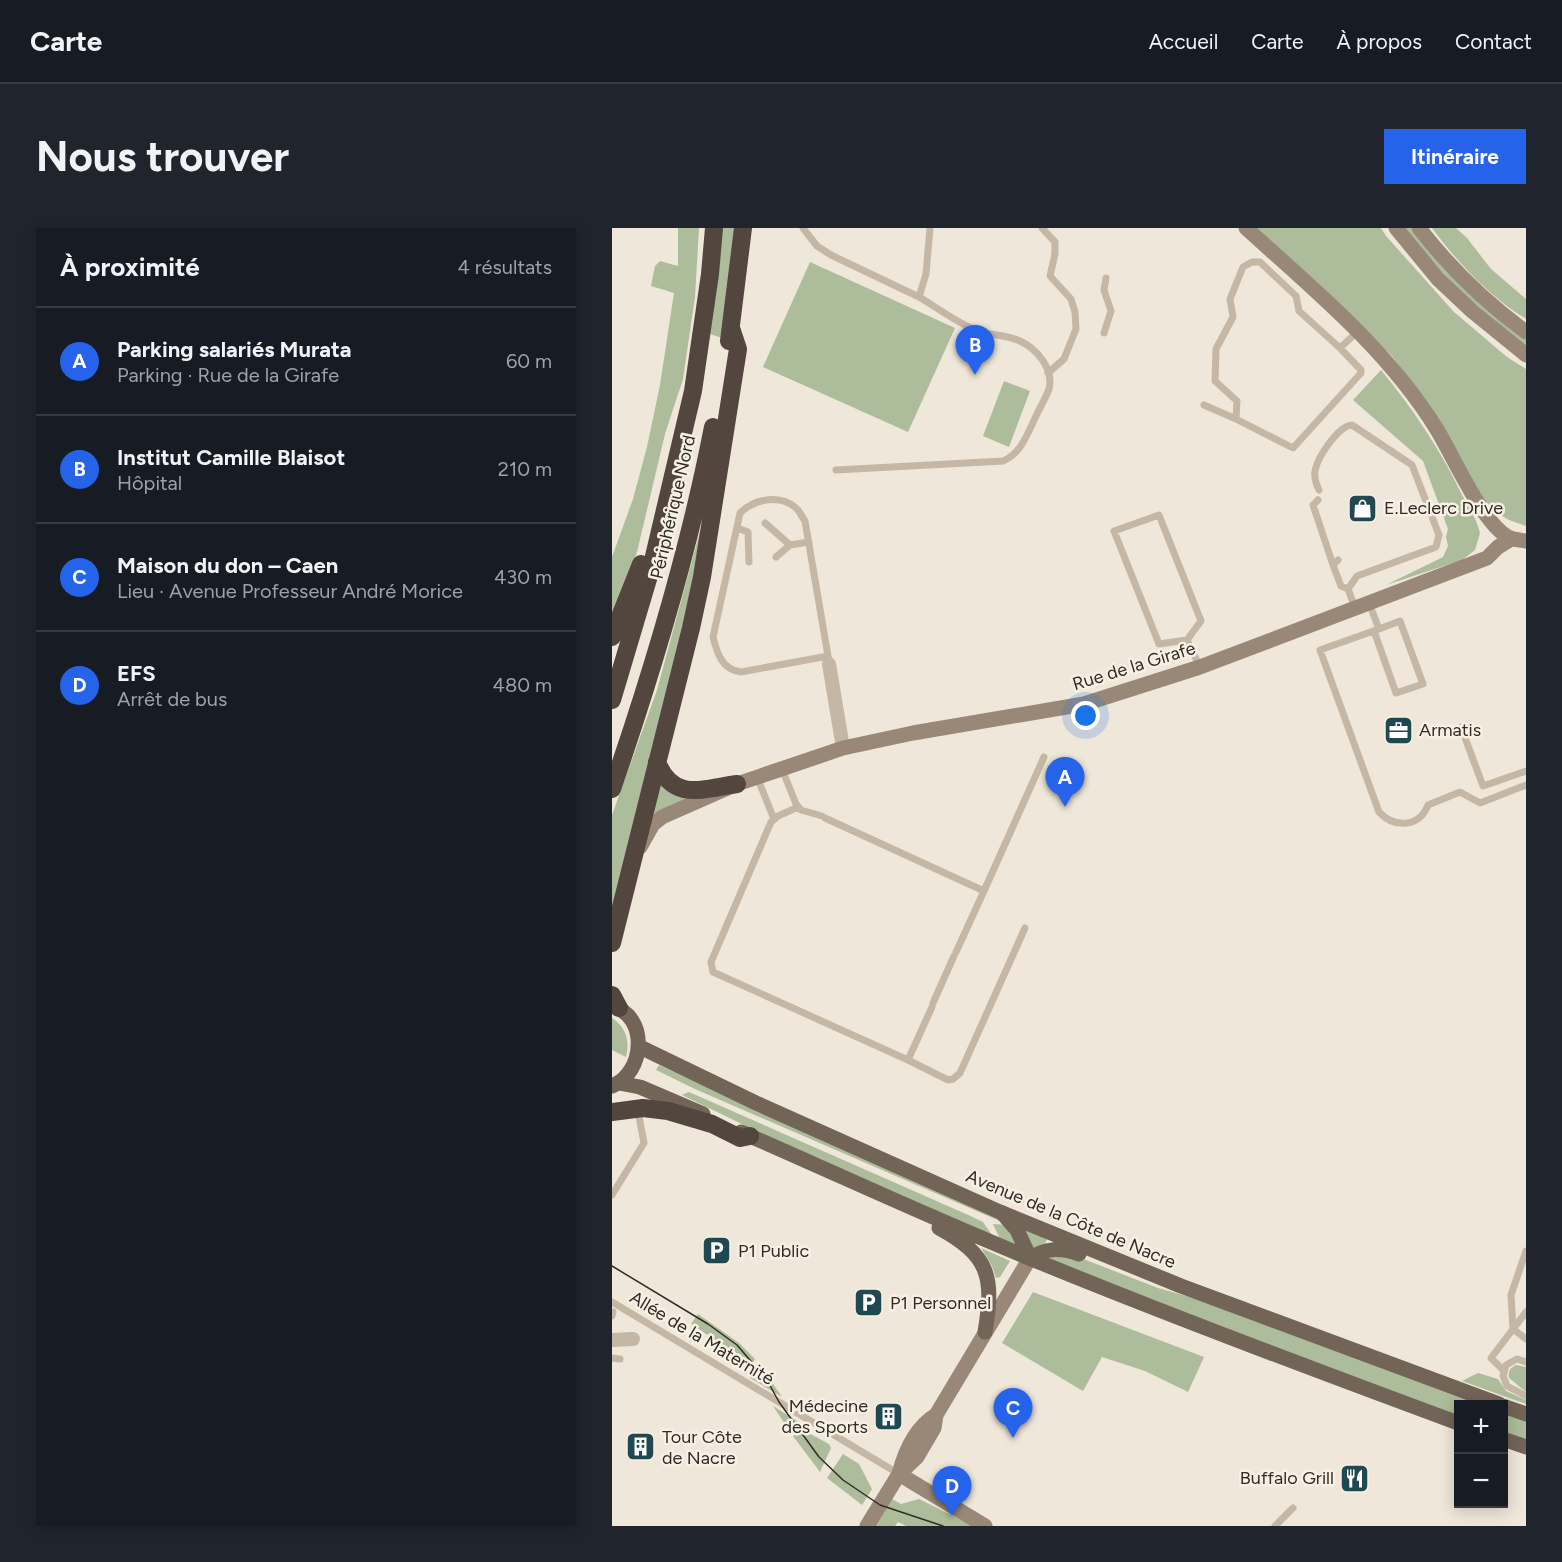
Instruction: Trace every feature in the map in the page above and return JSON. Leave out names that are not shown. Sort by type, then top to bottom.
[{"type":"highway","name":"Périphérique Nord","points":[[612,700],[651,569],[693,390],[710,274],[714,228]]},
{"type":"highway","name":"Périphérique Nord","points":[[612,789],[645,692],[681,572],[701,490],[731,328],[743,228]]},
{"type":"highway","points":[[612,943],[702,577],[738,349],[731,328]]},
{"type":"highway","points":[[612,637],[638,575],[656,514],[678,455]]},
{"type":"highway","points":[[657,762],[664,776],[677,788],[693,791],[737,784]]},
{"type":"highway","points":[[612,1112],[637,1108],[668,1111],[685,1115],[740,1138],[750,1136]]},
{"type":"main road","points":[[614,1003],[634,1024],[635,1058],[616,1084]]},
{"type":"main road","name":"Avenue de la Côte de Nacre","points":[[635,1058],[756,1103],[1000,1212],[1181,1286],[1488,1400]]},
{"type":"main road","points":[[616,1084],[640,1086],[870,1191],[1030,1258],[1266,1352],[1454,1422]]},
{"type":"main road","points":[[870,1191],[950,1234],[979,1258],[990,1284],[990,1304],[985,1332]]},
{"type":"main road","points":[[1000,1212],[1017,1230],[1030,1258]]},
{"type":"main road","points":[[1030,1258],[1051,1249],[1068,1249],[1149,1281],[1181,1286]]},
{"type":"main road","points":[[1508,1408],[1526,1414]]},
{"type":"main road","points":[[1508,1441],[1526,1448]]},
{"type":"street","points":[[1246,228],[1358,330],[1387,362],[1431,421],[1476,500],[1496,527],[1518,540]]},
{"type":"street","points":[[1396,228],[1438,279],[1472,311],[1526,355]]},
{"type":"street","points":[[1419,228],[1449,265],[1476,293],[1526,332]]},
{"type":"street","name":"Rue de la Girafe","points":[[632,856],[644,842],[653,824],[737,784],[843,748],[913,733],[1084,704],[1200,667],[1362,606],[1486,558],[1518,540]]},
{"type":"street","points":[[828,660],[843,748]]},
{"type":"street","points":[[867,1526],[899,1474],[917,1457],[934,1428],[936,1415],[1030,1258]]},
{"type":"street","points":[[612,1340],[633,1339]]},
{"type":"street","points":[[899,1474],[985,1526]]},
{"type":"lane","points":[[803,228],[817,246],[831,255],[919,297],[972,329],[1019,341],[1033,350],[1045,363],[1048,373],[1049,388],[1019,449],[1012,457],[1002,461],[836,470]]},
{"type":"lane","points":[[919,297],[926,274],[930,228]]},
{"type":"lane","points":[[1042,228],[1055,242],[1050,276],[1071,299],[1075,312],[1076,329],[1064,359],[1048,373]]},
{"type":"lane","points":[[1204,405],[1293,448],[1361,373],[1361,369],[1340,348],[1299,311],[1296,296],[1260,262],[1252,262],[1243,267],[1230,299],[1233,317],[1216,349],[1215,381],[1237,401],[1236,419]]},
{"type":"lane","points":[[1104,333],[1111,311],[1104,290],[1106,278]]},
{"type":"lane","points":[[1340,348],[1358,330]]},
{"type":"lane","points":[[1319,490],[1315,479],[1318,463],[1338,432],[1347,425],[1352,425],[1412,465],[1439,535],[1436,547],[1357,576],[1348,589]]},
{"type":"lane","points":[[773,499],[787,501],[797,509],[805,521],[828,660],[741,672],[733,671],[726,666],[716,652],[712,637],[737,528],[740,513],[749,504],[773,499]]},
{"type":"lane","points":[[1318,500],[1313,505],[1336,563],[1341,586],[1348,589],[1362,606],[1376,630],[1396,693],[1423,684],[1400,621],[1376,630],[1320,650],[1378,812],[1386,820],[1401,824],[1418,818],[1426,811],[1428,805],[1461,792],[1480,803],[1526,785]]},
{"type":"lane","points":[[1159,515],[1201,621],[1187,640],[1159,644],[1114,531],[1159,515]]},
{"type":"lane","points":[[765,523],[790,545]]},
{"type":"lane","points":[[737,528],[748,532],[750,562]]},
{"type":"lane","points":[[776,557],[790,545],[809,542]]},
{"type":"lane","points":[[1187,640],[1200,667]]},
{"type":"lane","points":[[1461,727],[1483,786],[1526,771]]},
{"type":"lane","points":[[908,1060],[1044,757]]},
{"type":"lane","points":[[782,769],[801,810],[823,817],[984,891]]},
{"type":"lane","points":[[757,777],[774,819]]},
{"type":"lane","points":[[798,807],[774,819],[711,962],[713,972],[948,1080],[960,1073],[1025,928]]},
{"type":"lane","points":[[612,1195],[644,1143],[637,1108]]},
{"type":"lane","points":[[1526,1251],[1511,1295],[1513,1329],[1526,1339]]},
{"type":"lane","name":"Allée de la Maternité","points":[[612,1302],[899,1474]]},
{"type":"lane","points":[[1503,1370],[1491,1358],[1526,1312]]},
{"type":"lane","points":[[1526,1362],[1517,1359],[1506,1365],[1503,1370],[1507,1386],[1526,1396]]},
{"type":"lane","points":[[1275,1526],[1293,1508],[1282,1526]]},
{"type":"green space","points":[[678,228],[699,228],[695,297],[683,379],[665,434],[637,552],[612,617],[612,557],[633,499],[647,447],[660,385],[674,293],[651,286],[655,266],[660,261],[678,266]]},
{"type":"green space","points":[[719,228],[736,228],[722,338],[707,333]]},
{"type":"green space","points":[[1255,228],[1381,228],[1454,312],[1507,357],[1526,369],[1526,526],[1499,514],[1482,498],[1427,402],[1391,355]]},
{"type":"green space","points":[[1404,228],[1411,228],[1465,288],[1526,340],[1526,346],[1456,288]]},
{"type":"green space","points":[[1432,228],[1456,228],[1467,238],[1491,269],[1526,299],[1526,319],[1475,278]]},
{"type":"green space","points":[[810,262],[955,328],[908,432],[763,367]]},
{"type":"green space","points":[[1381,370],[1415,415],[1445,462],[1480,533],[1475,550],[1462,560],[1386,585],[1443,557],[1448,546],[1446,537],[1448,529],[1423,461],[1353,400]]},
{"type":"green space","points":[[1004,381],[1030,391],[1009,447],[983,436]]},
{"type":"green space","points":[[700,531],[703,532],[676,663],[612,912],[612,815],[657,690]]},
{"type":"green space","points":[[659,781],[695,796],[656,813],[653,812]]},
{"type":"green space","points":[[612,1018],[621,1026],[626,1035],[626,1057],[612,1050]]},
{"type":"green space","points":[[659,1065],[992,1214],[1002,1222],[695,1089],[656,1070]]},
{"type":"green space","points":[[689,1092],[983,1222],[992,1235],[748,1127],[682,1095]]},
{"type":"green space","points":[[993,1224],[1008,1225],[1017,1243],[1015,1246],[1000,1239]]},
{"type":"green space","points":[[1022,1227],[1048,1237],[1044,1246],[1032,1248]]},
{"type":"green space","points":[[981,1248],[1010,1261],[1000,1277],[996,1278]]},
{"type":"green space","points":[[1054,1251],[1068,1253],[1158,1288],[1197,1299],[1471,1400],[1454,1400],[1454,1416],[1050,1260]]},
{"type":"green space","points":[[1033,1292],[1204,1357],[1188,1392],[1145,1371],[1102,1357],[1083,1391],[1002,1343]]},
{"type":"green space","points":[[698,1314],[739,1343],[755,1359],[748,1370],[727,1348],[691,1324]]},
{"type":"green space","points":[[759,1364],[782,1397],[750,1378]]},
{"type":"green space","points":[[1516,1365],[1526,1367],[1526,1392],[1509,1378],[1510,1370]]},
{"type":"green space","points":[[1478,1373],[1498,1379],[1506,1391],[1526,1400],[1526,1404],[1462,1381]]},
{"type":"green space","points":[[773,1406],[800,1423],[789,1430]]},
{"type":"green space","points":[[1508,1414],[1526,1421],[1526,1441],[1508,1434]]},
{"type":"green space","points":[[803,1430],[829,1444],[831,1448],[820,1472],[793,1436]]},
{"type":"green space","points":[[843,1454],[859,1464],[872,1489],[862,1505],[827,1478]]},
{"type":"green space","points":[[888,1497],[901,1504],[919,1499],[973,1526],[906,1526],[898,1522],[895,1526],[870,1526]]},
{"type":"tram line","points":[[612,1266],[708,1324],[737,1345],[767,1380],[779,1402],[819,1457],[843,1480],[880,1505],[943,1526]]},
{"type":"place","name":"Institut Camille Blaisot","points":[[975,375]]},
{"type":"place","name":"E.Leclerc Drive","points":[[1363,508]]},
{"type":"place","name":"Armatis","points":[[1398,730]]},
{"type":"place","name":"Parking salariés Murata","points":[[1065,807]]},
{"type":"place","name":"P1 Public","points":[[717,1251]]},
{"type":"place","name":"P1 Personnel","points":[[869,1303]]},
{"type":"place","name":"Médecine des Sports","points":[[889,1416]]},
{"type":"place","name":"Maison du don – Caen","points":[[1013,1438]]},
{"type":"place","name":"Tour Côte de Nacre","points":[[641,1447]]},
{"type":"place","name":"Buffalo Grill","points":[[1355,1478]]},
{"type":"place","name":"EFS","points":[[952,1516]]}]
